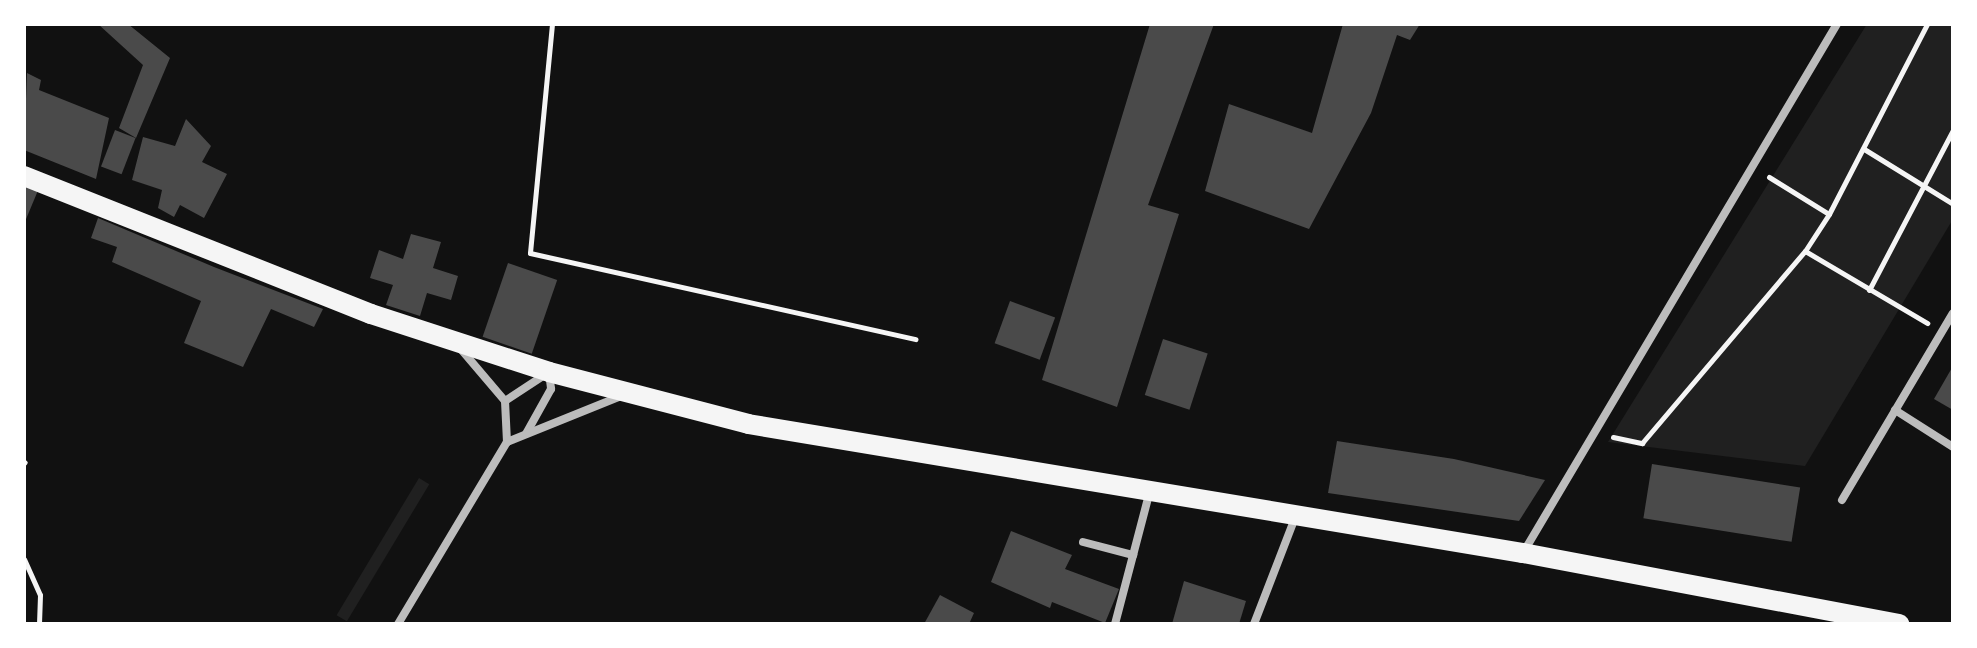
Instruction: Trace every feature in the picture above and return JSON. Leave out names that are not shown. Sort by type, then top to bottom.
[{"type":"main road","points":[[24,176],[371,314],[549,372],[748,424],[1149,494],[1523,553],[1899,624]]},
{"type":"street","points":[[1523,553],[1837,24]]},
{"type":"street","points":[[1842,500],[1953,313]]},
{"type":"street","points":[[398,624],[507,442],[505,401],[454,341]]},
{"type":"street","points":[[505,401],[549,372],[551,389],[526,434]]},
{"type":"street","points":[[507,442],[631,393]]},
{"type":"street","points":[[1895,410],[1953,447]]},
{"type":"street","points":[[1115,624],[1149,494]]},
{"type":"street","points":[[1254,624],[1295,518]]},
{"type":"street","points":[[1083,542],[1133,555]]},
{"type":"path","points":[[552,24],[530,253],[916,339]]},
{"type":"path","points":[[1592,433],[1642,443],[1805,251],[1864,149],[1927,24]]},
{"type":"path","points":[[1869,290],[1953,130]]},
{"type":"path","points":[[1864,149],[1953,204]]},
{"type":"path","points":[[1753,167],[1829,214]]},
{"type":"path","points":[[1805,251],[1942,332]]},
{"type":"path","points":[[24,559],[40,595],[39,624]]},
{"type":"shaded area","points":[[1867,24],[1953,24],[1953,219],[1805,466],[1608,442]]},
{"type":"shaded area","points":[[419,478],[429,484],[347,621],[337,615]]},
{"type":"building","points":[[98,24],[128,24],[170,58],[136,138],[119,128],[143,65]]},
{"type":"building","points":[[1150,24],[1214,24],[1148,205],[1179,214],[1117,407],[1042,380]]},
{"type":"building","points":[[1343,24],[1420,24],[1410,40],[1397,35],[1371,113],[1309,229],[1205,191],[1229,104],[1312,133]]},
{"type":"building","points":[[27,73],[41,80],[39,90],[109,118],[96,179],[24,150]]},
{"type":"building","points":[[186,119],[211,146],[202,162],[227,174],[204,218],[180,205],[174,217],[158,208],[162,190],[132,180],[143,137],[175,146]]},
{"type":"building","points":[[115,130],[136,138],[122,174],[101,166]]},
{"type":"building","points":[[24,182],[39,188],[24,224]]},
{"type":"building","points":[[98,218],[323,309],[314,327],[271,309],[243,367],[184,343],[201,301],[112,262],[117,247],[91,238]]},
{"type":"building","points":[[411,234],[441,242],[433,268],[458,276],[451,300],[427,293],[420,316],[386,305],[393,285],[370,278],[379,250],[403,259]]},
{"type":"building","points":[[508,263],[557,280],[532,354],[483,337]]},
{"type":"building","points":[[1010,301],[1055,317],[1040,360],[995,343]]},
{"type":"building","points":[[1163,339],[1208,354],[1189,410],[1145,395]]},
{"type":"building","points":[[1953,366],[1953,410],[1934,399]]},
{"type":"building","points":[[1337,441],[1454,459],[1545,480],[1519,521],[1328,493]]},
{"type":"building","points":[[1652,464],[1800,487],[1792,542],[1643,518]]},
{"type":"building","points":[[1011,531],[1072,555],[1065,569],[1119,589],[1105,623],[1052,602],[1050,608],[991,582]]},
{"type":"building","points":[[1184,581],[1246,601],[1239,624],[1172,624]]},
{"type":"building","points":[[940,595],[974,613],[969,624],[924,624]]}]
